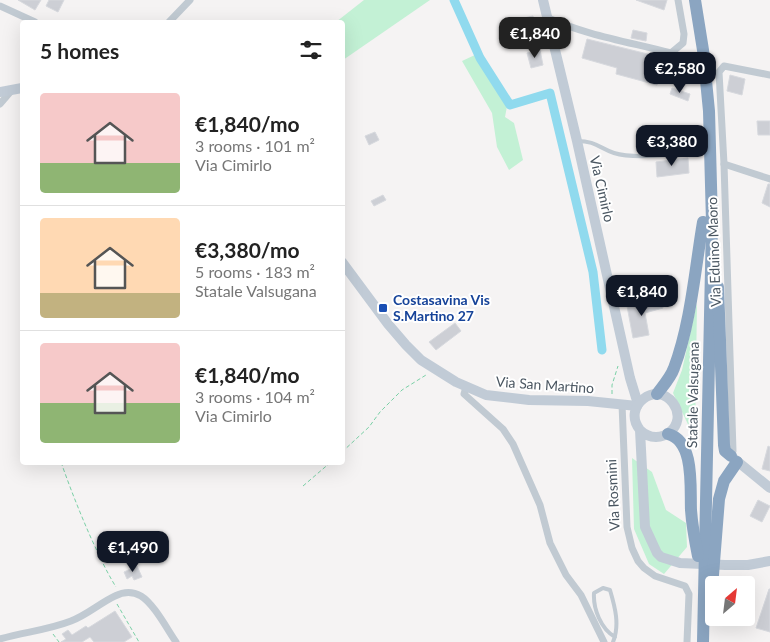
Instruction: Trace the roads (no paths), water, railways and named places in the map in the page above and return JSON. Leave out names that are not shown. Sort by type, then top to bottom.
[{"type":"highway","name":"Statale Valsugana","points":[[688,0],[702,111],[708,222],[696,642]]},
{"type":"highway","name":"Statale Valsugana","points":[[695,0],[703,50],[709,111],[704,642]]},
{"type":"highway","points":[[642,403],[674,370],[681,347],[708,222]]},
{"type":"highway","points":[[704,642],[714,576],[718,499],[734,459],[725,451],[724,445],[717,239],[708,222]]},
{"type":"highway","points":[[668,434],[678,440],[686,451],[691,481],[693,531],[698,556]]},
{"type":"street","points":[[171,20],[190,0]]},
{"type":"street","name":"Via Cimirlo","points":[[543,0],[632,386]]},
{"type":"street","points":[[546,17],[581,30],[671,53],[683,43],[684,34],[678,0]]},
{"type":"street","points":[[0,6],[31,20]]},
{"type":"street","name":"Via Eduino Maoro","points":[[734,459],[719,72],[724,66],[770,75]]},
{"type":"street","points":[[0,92],[17,89]]},
{"type":"street","points":[[0,104],[17,89]]},
{"type":"street","points":[[724,164],[770,179]]},
{"type":"street","name":"Via San Martino","points":[[345,266],[400,338],[421,360],[466,387],[486,395],[501,397],[622,404],[642,403]]},
{"type":"street","points":[[632,386],[642,403]]},
{"type":"street","points":[[622,404],[632,386]]},
{"type":"street","points":[[466,387],[464,394],[503,429],[513,444],[540,505],[550,543],[566,574],[581,594],[604,642]]},
{"type":"street","points":[[669,399],[677,411],[676,425],[668,434],[662,437],[653,438],[646,435],[635,422],[642,403],[669,399]]},
{"type":"street","name":"Via Rosmini","points":[[622,404],[628,527],[632,548],[638,561],[655,576],[685,586],[689,594],[687,642]]},
{"type":"street","points":[[640,430],[645,527],[661,557],[680,563],[725,565],[748,565],[770,561]]},
{"type":"street","points":[[640,454],[653,438]]},
{"type":"street","points":[[734,459],[770,488]]},
{"type":"street","points":[[0,639],[50,629],[74,620],[112,597],[129,592],[140,596],[150,605],[176,642]]},
{"type":"lane","points":[[577,141],[590,141],[615,153],[653,156],[686,153]]},
{"type":"lane","points":[[612,642],[615,637],[617,610],[610,590],[603,588],[594,594],[594,604],[608,633],[615,637]]},
{"type":"waterway","points":[[454,0],[480,58],[510,105],[550,93],[593,272],[602,350]]},
{"type":"place","name":"Costasavina Vis S.Martino 27","points":[[383,308]]}]
